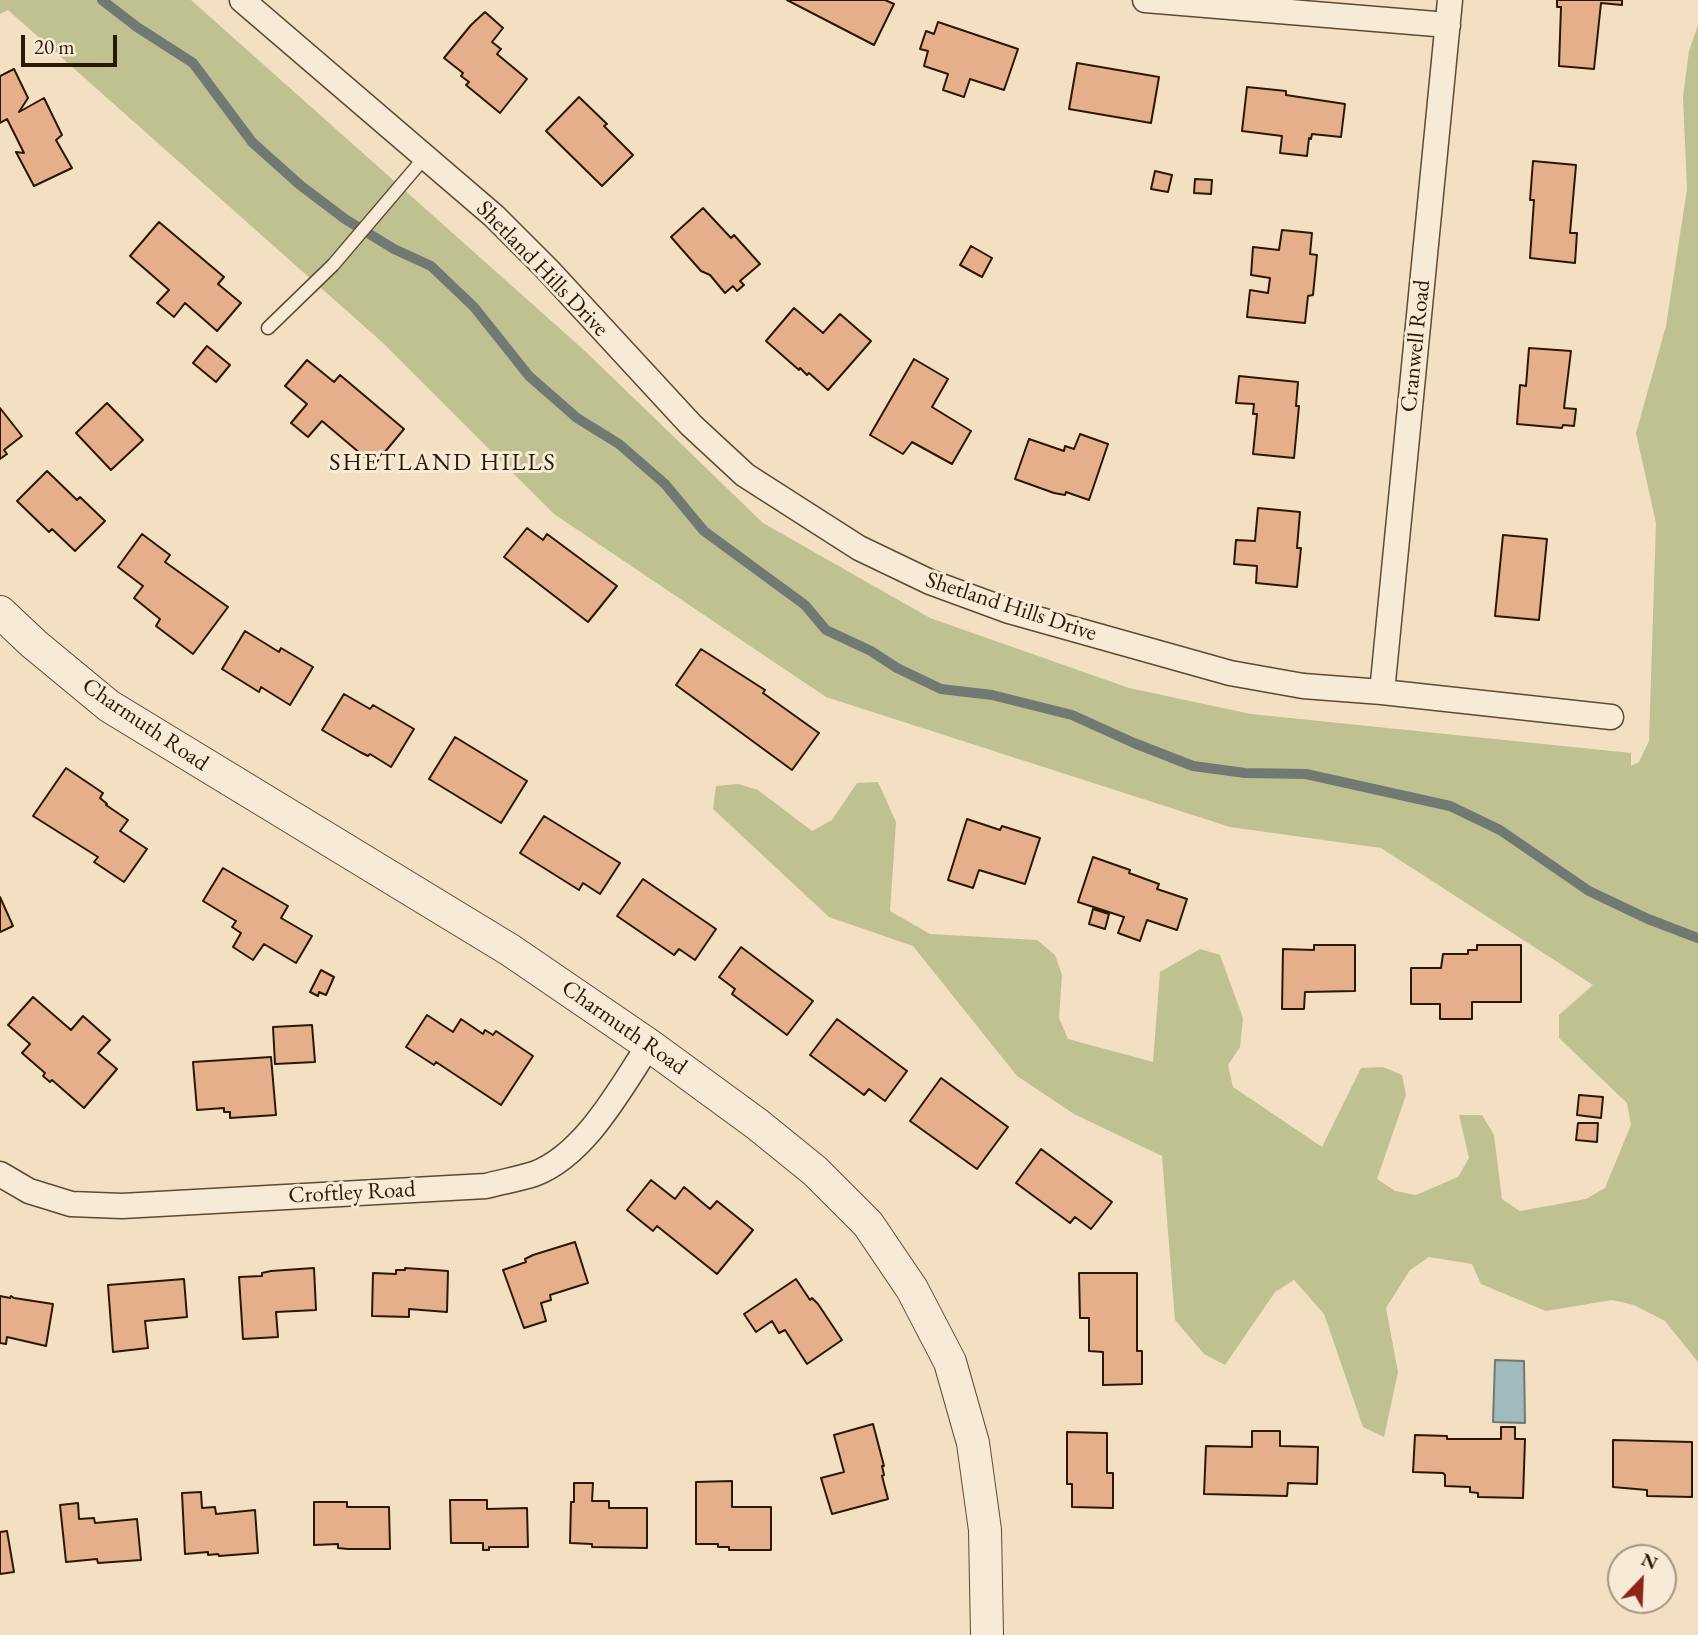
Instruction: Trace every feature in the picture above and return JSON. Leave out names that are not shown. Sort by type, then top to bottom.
[{"type":"street","name":"Shetland Hills Drive","points":[[242,0],[494,216],[691,425],[746,475],[859,548],[930,582],[1009,611],[1230,673],[1303,686],[1611,717]]},
{"type":"street","points":[[1145,0],[1448,25]]},
{"type":"street","name":"Cranwell Road","points":[[1382,692],[1450,0]]},
{"type":"street","name":"Charmuth Road","points":[[0,612],[108,706],[510,950],[649,1045],[816,1171],[868,1224],[912,1289],[950,1362],[973,1443],[985,1530],[987,1635]]},
{"type":"street","name":"Croftley Road","points":[[0,1174],[29,1191],[71,1204],[122,1206],[486,1186],[536,1173],[569,1152],[597,1124],[649,1045]]},
{"type":"lane","points":[[268,328],[349,246],[425,157]]},
{"type":"green space","points":[[0,0],[191,0],[585,351],[763,523],[930,618],[1129,688],[1251,714],[1631,753],[1631,766],[1639,762],[1649,741],[1656,523],[1636,433],[1666,326],[1687,189],[1683,97],[1689,51],[1698,25],[1698,1362],[1665,1321],[1634,1305],[1612,1300],[1546,1311],[1481,1284],[1472,1264],[1429,1257],[1410,1270],[1386,1308],[1398,1372],[1384,1437],[1363,1427],[1324,1314],[1294,1280],[1275,1292],[1225,1365],[1204,1354],[1175,1320],[1162,1156],[1074,1114],[1017,1076],[913,946],[829,917],[713,809],[716,786],[738,784],[758,790],[812,831],[832,820],[857,783],[878,782],[896,822],[890,911],[930,934],[1037,940],[1055,955],[1062,975],[1059,1018],[1068,1039],[1153,1062],[1160,972],[1200,949],[1220,955],[1243,1018],[1240,1047],[1228,1065],[1233,1087],[1322,1147],[1361,1068],[1383,1067],[1402,1075],[1406,1095],[1377,1179],[1395,1191],[1416,1195],[1458,1177],[1469,1158],[1459,1115],[1482,1115],[1494,1135],[1502,1199],[1520,1211],[1586,1199],[1605,1188],[1631,1125],[1627,1103],[1559,1038],[1559,1015],[1593,985],[1381,848],[1230,827],[826,697],[554,514],[383,343],[8,10],[0,14]]},
{"type":"water","points":[[1495,1360],[1524,1361],[1525,1423],[1493,1422]]},
{"type":"building","points":[[787,0],[885,0],[894,4],[874,45]]},
{"type":"building","points":[[1557,0],[1622,0],[1622,5],[1601,3],[1594,69],[1559,66],[1561,7],[1557,7]]},
{"type":"building","points":[[485,12],[503,28],[492,42],[501,49],[497,54],[527,79],[500,113],[466,85],[469,82],[461,76],[463,73],[444,58]]},
{"type":"building","points":[[938,22],[1018,49],[1004,90],[970,79],[964,97],[943,90],[948,74],[924,66],[928,51],[920,49],[926,31],[934,34]]},
{"type":"building","points":[[1077,63],[1159,77],[1151,123],[1069,109]]},
{"type":"building","points":[[14,69],[28,98],[19,112],[44,98],[62,135],[56,140],[72,168],[34,186],[16,152],[24,153],[7,119],[0,123],[0,76]]},
{"type":"building","points":[[1247,87],[1286,91],[1286,95],[1345,104],[1341,137],[1312,134],[1307,156],[1280,153],[1282,136],[1242,131]]},
{"type":"building","points":[[579,97],[633,155],[602,186],[546,131]]},
{"type":"building","points":[[1533,161],[1576,165],[1570,233],[1577,233],[1575,263],[1530,258],[1534,200],[1530,200]]},
{"type":"building","points":[[1155,171],[1172,175],[1168,192],[1151,189]]},
{"type":"building","points":[[1195,179],[1212,180],[1211,194],[1194,193]]},
{"type":"building","points":[[703,208],[731,238],[734,235],[760,264],[740,281],[744,285],[737,291],[733,286],[725,293],[671,237]]},
{"type":"building","points":[[159,222],[224,277],[218,284],[241,303],[217,331],[185,303],[174,317],[157,303],[169,290],[130,256]]},
{"type":"building","points":[[1282,230],[1312,233],[1310,254],[1317,255],[1313,295],[1308,296],[1305,323],[1247,317],[1250,290],[1268,293],[1270,278],[1251,275],[1253,247],[1279,250]]},
{"type":"building","points":[[971,246],[992,258],[982,277],[960,265]]},
{"type":"building","points":[[794,308],[823,333],[840,314],[871,341],[828,390],[809,373],[807,375],[800,368],[799,370],[766,341]]},
{"type":"building","points":[[207,346],[230,365],[216,382],[193,363]]},
{"type":"building","points":[[1529,348],[1571,351],[1564,408],[1576,409],[1574,426],[1563,425],[1562,428],[1517,424],[1520,385],[1526,386]]},
{"type":"building","points":[[914,359],[948,379],[932,407],[971,431],[952,464],[912,442],[903,454],[870,435]]},
{"type":"building","points":[[307,360],[334,382],[340,375],[404,429],[374,465],[322,421],[308,437],[291,423],[307,404],[285,386]]},
{"type":"building","points":[[1239,376],[1298,382],[1296,406],[1299,406],[1294,458],[1253,454],[1257,414],[1253,414],[1254,404],[1236,403]]},
{"type":"building","points":[[107,403],[143,440],[111,470],[76,433]]},
{"type":"building","points":[[0,408],[22,436],[4,450],[7,454],[0,459]]},
{"type":"building","points":[[1080,434],[1108,444],[1089,500],[1066,492],[1065,495],[1054,493],[1015,479],[1029,439],[1064,451],[1065,446],[1074,449]]},
{"type":"building","points":[[47,471],[77,500],[80,497],[105,521],[75,551],[52,529],[49,532],[17,501]]},
{"type":"building","points":[[1258,508],[1300,512],[1297,548],[1301,548],[1297,587],[1256,583],[1257,566],[1234,564],[1236,540],[1255,541]]},
{"type":"building","points":[[527,528],[543,540],[547,534],[617,586],[588,622],[504,557]]},
{"type":"building","points":[[142,534],[170,555],[165,562],[228,607],[193,654],[156,626],[160,619],[134,598],[143,586],[118,567]]},
{"type":"building","points":[[1503,535],[1547,539],[1539,620],[1495,616]]},
{"type":"building","points":[[245,631],[279,652],[281,648],[313,667],[290,705],[261,687],[259,692],[222,669]]},
{"type":"building","points":[[701,649],[765,690],[763,693],[819,733],[792,770],[676,685]]},
{"type":"building","points":[[344,694],[370,709],[373,705],[414,729],[391,767],[322,730]]},
{"type":"building","points":[[455,737],[527,781],[501,823],[429,779]]},
{"type":"building","points":[[66,768],[103,793],[100,798],[106,805],[128,820],[120,831],[147,849],[124,882],[94,862],[98,857],[33,816]]},
{"type":"building","points":[[544,816],[620,863],[600,894],[583,883],[579,890],[520,853]]},
{"type":"building","points":[[967,819],[1000,830],[1002,826],[1040,838],[1025,884],[979,870],[973,888],[948,880]]},
{"type":"building","points":[[1093,857],[1130,870],[1129,873],[1159,884],[1157,889],[1187,899],[1177,930],[1147,920],[1140,941],[1118,933],[1124,917],[1078,902]]},
{"type":"building","points":[[223,868],[288,906],[281,918],[312,936],[296,963],[264,944],[253,960],[233,947],[241,933],[232,927],[236,921],[203,901]]},
{"type":"building","points":[[643,879],[716,929],[695,960],[679,949],[674,955],[617,916]]},
{"type":"building","points":[[0,897],[13,926],[0,932]]},
{"type":"building","points":[[1093,909],[1109,914],[1105,929],[1089,924]]},
{"type":"building","points":[[1314,945],[1355,945],[1355,991],[1305,992],[1304,1009],[1282,1009],[1283,949],[1314,950]]},
{"type":"building","points":[[1477,945],[1521,945],[1521,1002],[1472,1002],[1472,1019],[1440,1019],[1440,1004],[1411,1004],[1411,968],[1441,968],[1443,954],[1468,954],[1468,950],[1477,950]]},
{"type":"building","points":[[741,947],[813,1001],[787,1035],[732,994],[735,989],[719,977]]},
{"type":"building","points":[[321,970],[334,977],[326,995],[319,992],[318,996],[310,992]]},
{"type":"building","points":[[33,997],[71,1030],[83,1016],[110,1040],[98,1053],[117,1069],[84,1108],[52,1080],[50,1082],[43,1076],[45,1073],[22,1053],[30,1044],[8,1025]]},
{"type":"building","points":[[427,1015],[453,1032],[461,1019],[483,1034],[485,1030],[493,1035],[496,1031],[533,1056],[501,1105],[436,1062],[434,1065],[406,1047]]},
{"type":"building","points":[[837,1019],[907,1071],[885,1101],[869,1089],[864,1095],[810,1055]]},
{"type":"building","points":[[312,1025],[315,1062],[275,1064],[273,1027]]},
{"type":"building","points":[[271,1057],[276,1115],[230,1118],[230,1112],[224,1112],[224,1108],[197,1110],[193,1062]]},
{"type":"building","points":[[941,1078],[1008,1127],[977,1169],[910,1121]]},
{"type":"building","points":[[1579,1095],[1603,1097],[1601,1118],[1577,1115]]},
{"type":"building","points":[[1578,1123],[1598,1123],[1597,1142],[1576,1140]]},
{"type":"building","points":[[1041,1149],[1112,1202],[1091,1229],[1075,1217],[1070,1223],[1016,1183]]},
{"type":"building","points":[[651,1180],[675,1199],[684,1187],[710,1209],[717,1201],[753,1230],[717,1274],[657,1226],[653,1231],[627,1210]]},
{"type":"building","points":[[575,1242],[588,1283],[550,1295],[551,1300],[541,1303],[546,1321],[524,1328],[503,1270],[526,1262],[525,1259],[533,1255]]},
{"type":"building","points":[[314,1268],[316,1310],[276,1312],[278,1337],[243,1339],[239,1277],[262,1276],[262,1273],[271,1271]]},
{"type":"building","points":[[405,1268],[448,1271],[447,1312],[409,1309],[409,1317],[372,1316],[373,1273],[396,1274],[396,1270]]},
{"type":"building","points":[[1079,1273],[1137,1273],[1137,1351],[1142,1351],[1142,1384],[1103,1385],[1103,1352],[1089,1351],[1089,1318],[1080,1318]]},
{"type":"building","points":[[184,1279],[187,1317],[145,1321],[148,1348],[113,1352],[108,1285]]},
{"type":"building","points":[[796,1279],[810,1300],[812,1298],[818,1304],[842,1340],[807,1364],[785,1330],[779,1333],[772,1321],[756,1332],[744,1314]]},
{"type":"building","points":[[0,1296],[53,1304],[46,1346],[7,1337],[6,1344],[0,1343]]},
{"type":"building","points":[[873,1424],[884,1466],[882,1476],[888,1499],[832,1514],[821,1478],[844,1472],[834,1435]]},
{"type":"building","points":[[1501,1427],[1515,1427],[1515,1439],[1525,1439],[1523,1498],[1478,1497],[1478,1493],[1470,1492],[1470,1487],[1445,1486],[1443,1473],[1413,1472],[1415,1435],[1447,1436],[1447,1439],[1501,1439]]},
{"type":"building","points":[[1252,1431],[1280,1431],[1280,1446],[1318,1447],[1317,1484],[1288,1483],[1287,1496],[1204,1494],[1206,1446],[1252,1447]]},
{"type":"building","points":[[1067,1432],[1107,1433],[1107,1473],[1113,1473],[1113,1508],[1072,1507],[1072,1484],[1067,1484]]},
{"type":"building","points":[[1613,1440],[1692,1442],[1692,1497],[1647,1496],[1647,1490],[1613,1487]]},
{"type":"building","points":[[732,1481],[732,1507],[771,1507],[771,1550],[729,1550],[729,1547],[718,1547],[718,1544],[696,1544],[696,1482]]},
{"type":"building","points":[[574,1483],[593,1483],[592,1501],[609,1501],[609,1508],[647,1508],[647,1548],[592,1547],[592,1544],[570,1543]]},
{"type":"building","points":[[201,1492],[202,1508],[215,1507],[216,1514],[255,1510],[258,1553],[219,1556],[208,1555],[208,1552],[185,1554],[182,1493]]},
{"type":"building","points":[[450,1500],[487,1500],[487,1509],[527,1508],[528,1547],[489,1547],[489,1550],[483,1550],[483,1543],[451,1543]]},
{"type":"building","points":[[314,1502],[347,1502],[347,1507],[389,1507],[390,1549],[348,1549],[338,1548],[338,1544],[314,1545]]},
{"type":"building","points":[[78,1503],[79,1519],[94,1518],[95,1523],[137,1519],[141,1560],[98,1563],[97,1559],[66,1562],[60,1505]]},
{"type":"building","points":[[7,1531],[14,1572],[0,1574],[0,1532]]},
{"type":"waterway","points":[[102,0],[137,27],[193,63],[252,142],[300,185],[345,219],[394,249],[431,266],[474,307],[529,376],[577,418],[619,444],[665,484],[704,531],[805,605],[826,630],[941,689],[992,695],[1072,715],[1193,766],[1245,773],[1306,774],[1450,806],[1500,830],[1589,891],[1648,919],[1698,938]]},
{"type":"district","name":"SHETLAND HILLS","points":[[443,463]]}]
